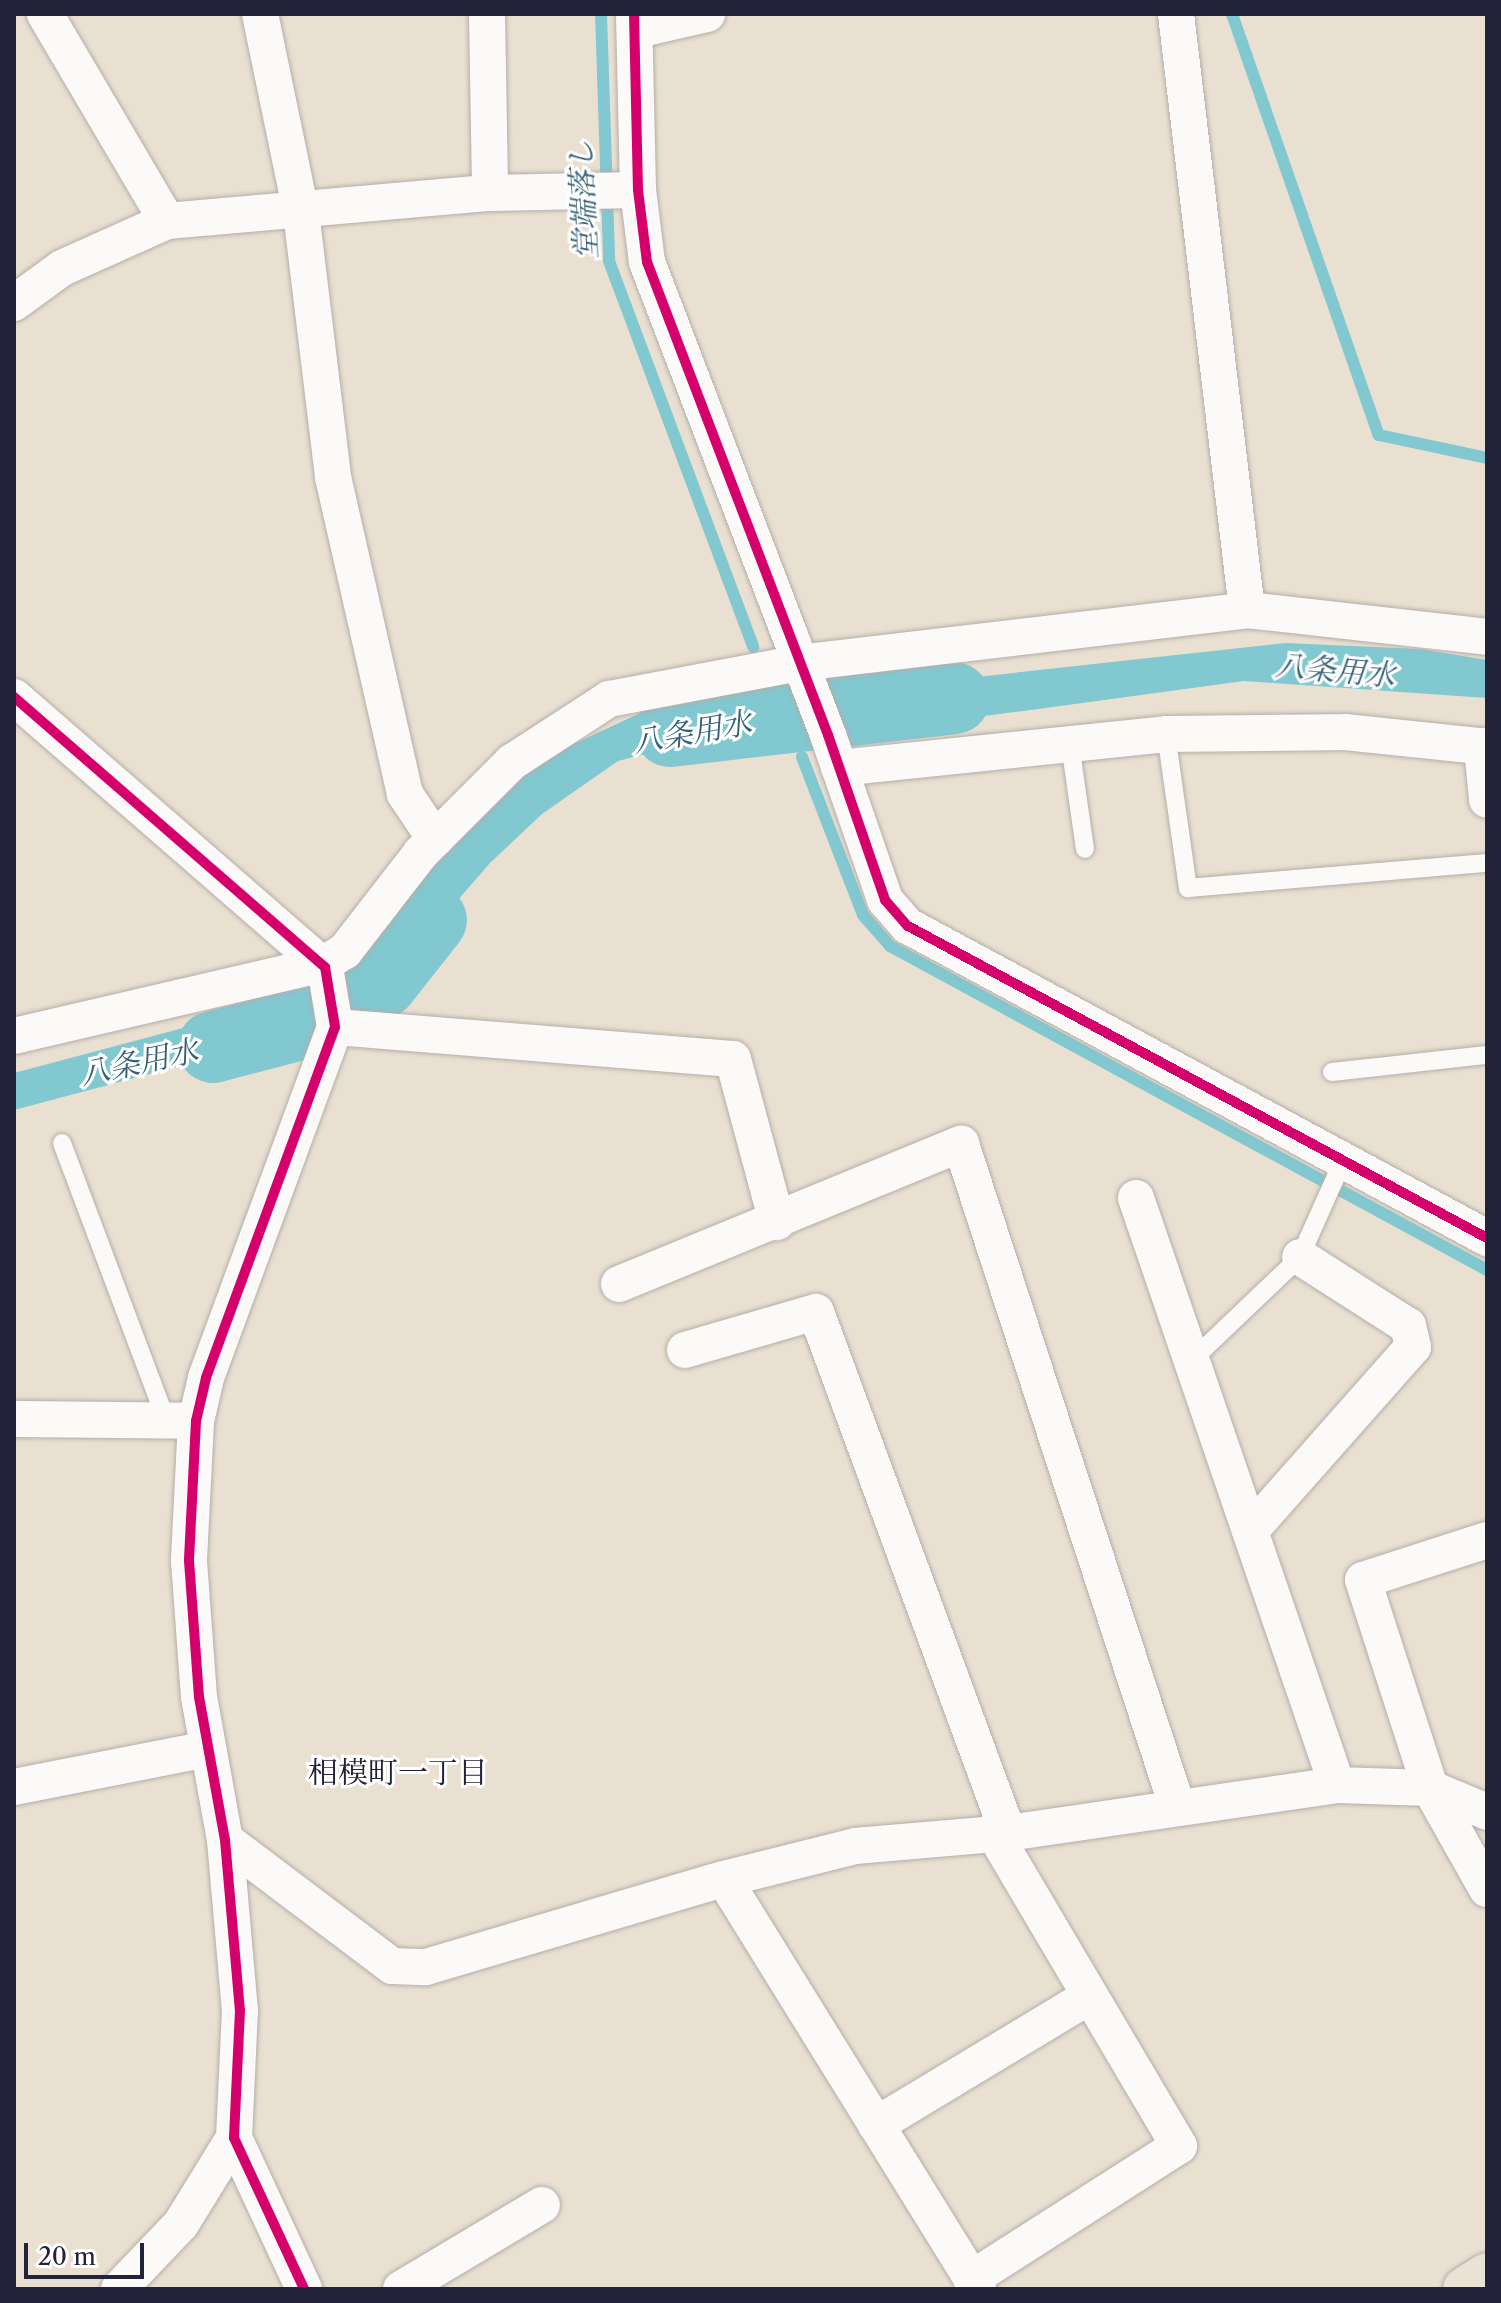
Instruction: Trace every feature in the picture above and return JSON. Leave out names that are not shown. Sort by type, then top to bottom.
[{"type":"main road","points":[[1465,2289],[1487,2275]]},
{"type":"street","points":[[45,14],[167,221]]},
{"type":"street","points":[[260,14],[301,212],[333,477],[405,794],[435,839]]},
{"type":"street","points":[[487,14],[490,193]]},
{"type":"street","points":[[707,14],[636,22],[636,190],[647,262],[834,751],[885,900],[908,926],[1487,1238]]},
{"type":"street","points":[[1176,14],[1247,610]]},
{"type":"street","points":[[14,303],[62,268],[167,221],[301,212],[490,193],[636,190]]},
{"type":"street","points":[[14,1036],[325,965],[345,951],[435,839],[512,762],[609,699],[1247,610],[1487,637]]},
{"type":"street","points":[[14,697],[325,965],[335,1026],[206,1378],[182,1422],[199,1697],[225,1840],[240,2010],[234,2138],[304,2289]]},
{"type":"street","points":[[834,751],[1070,744],[1166,734],[1345,732],[1484,747],[1487,800]]},
{"type":"street","points":[[335,1026],[733,1059],[777,1222]]},
{"type":"street","points":[[619,1284],[777,1222],[961,1144],[1177,1806]]},
{"type":"street","points":[[1136,1198],[1337,1785]]},
{"type":"street","points":[[1250,1531],[1413,1347],[1408,1326],[1300,1257]]},
{"type":"street","points":[[685,1350],[816,1312],[1000,1832],[1090,1996],[1179,2146],[974,2284],[724,1879]]},
{"type":"street","points":[[14,1419],[182,1422]]},
{"type":"street","points":[[1487,1540],[1363,1580],[1430,1788],[1487,1889]]},
{"type":"street","points":[[14,1787],[208,1749]]},
{"type":"street","points":[[225,1840],[392,1966],[426,1967],[724,1879],[855,1846],[1000,1832],[1337,1785],[1430,1788],[1487,1812]]},
{"type":"street","points":[[876,2125],[1090,1996]]},
{"type":"street","points":[[119,2289],[181,2224],[234,2138]]},
{"type":"street","points":[[401,2289],[542,2205]]},
{"type":"lane","points":[[1166,734],[1188,888],[1487,863]]},
{"type":"lane","points":[[1070,744],[1085,849]]},
{"type":"lane","points":[[1332,1072],[1487,1055]]},
{"type":"lane","points":[[62,1143],[182,1422]]},
{"type":"lane","points":[[1192,1360],[1300,1257],[1342,1162]]},
{"type":"water","points":[[1285,643],[1420,649],[1487,660],[1487,698],[1244,681],[860,733],[849,691]]},
{"type":"water","points":[[756,691],[778,738],[686,743],[618,761],[542,814],[490,863],[366,1006],[357,973],[395,941],[396,910],[473,819],[531,764],[638,714]]},
{"type":"water","points":[[306,1006],[308,1032],[14,1110],[14,1073],[217,1019]]},
{"type":"waterway","name":"堂端落し","points":[[601,14],[609,261],[753,647]]},
{"type":"waterway","points":[[1232,14],[1379,435],[1487,458]]},
{"type":"waterway","name":"八条用水","points":[[670,731],[954,698]]},
{"type":"waterway","name":"堂端落し","points":[[802,757],[863,915],[890,946],[1487,1270]]},
{"type":"waterway","name":"八条用水","points":[[213,1047],[319,1019],[382,982],[431,920]]},
{"type":"cycle path","points":[[634,14],[638,190],[647,262],[828,735],[885,900],[908,926],[1487,1238]]},
{"type":"cycle path","points":[[14,697],[325,967],[335,1027],[206,1378],[196,1421],[189,1561],[199,1697],[225,1840],[240,2010],[234,2138],[304,2289]]},
{"type":"district","name":"相模町一丁目","points":[[398,1773]]}]
